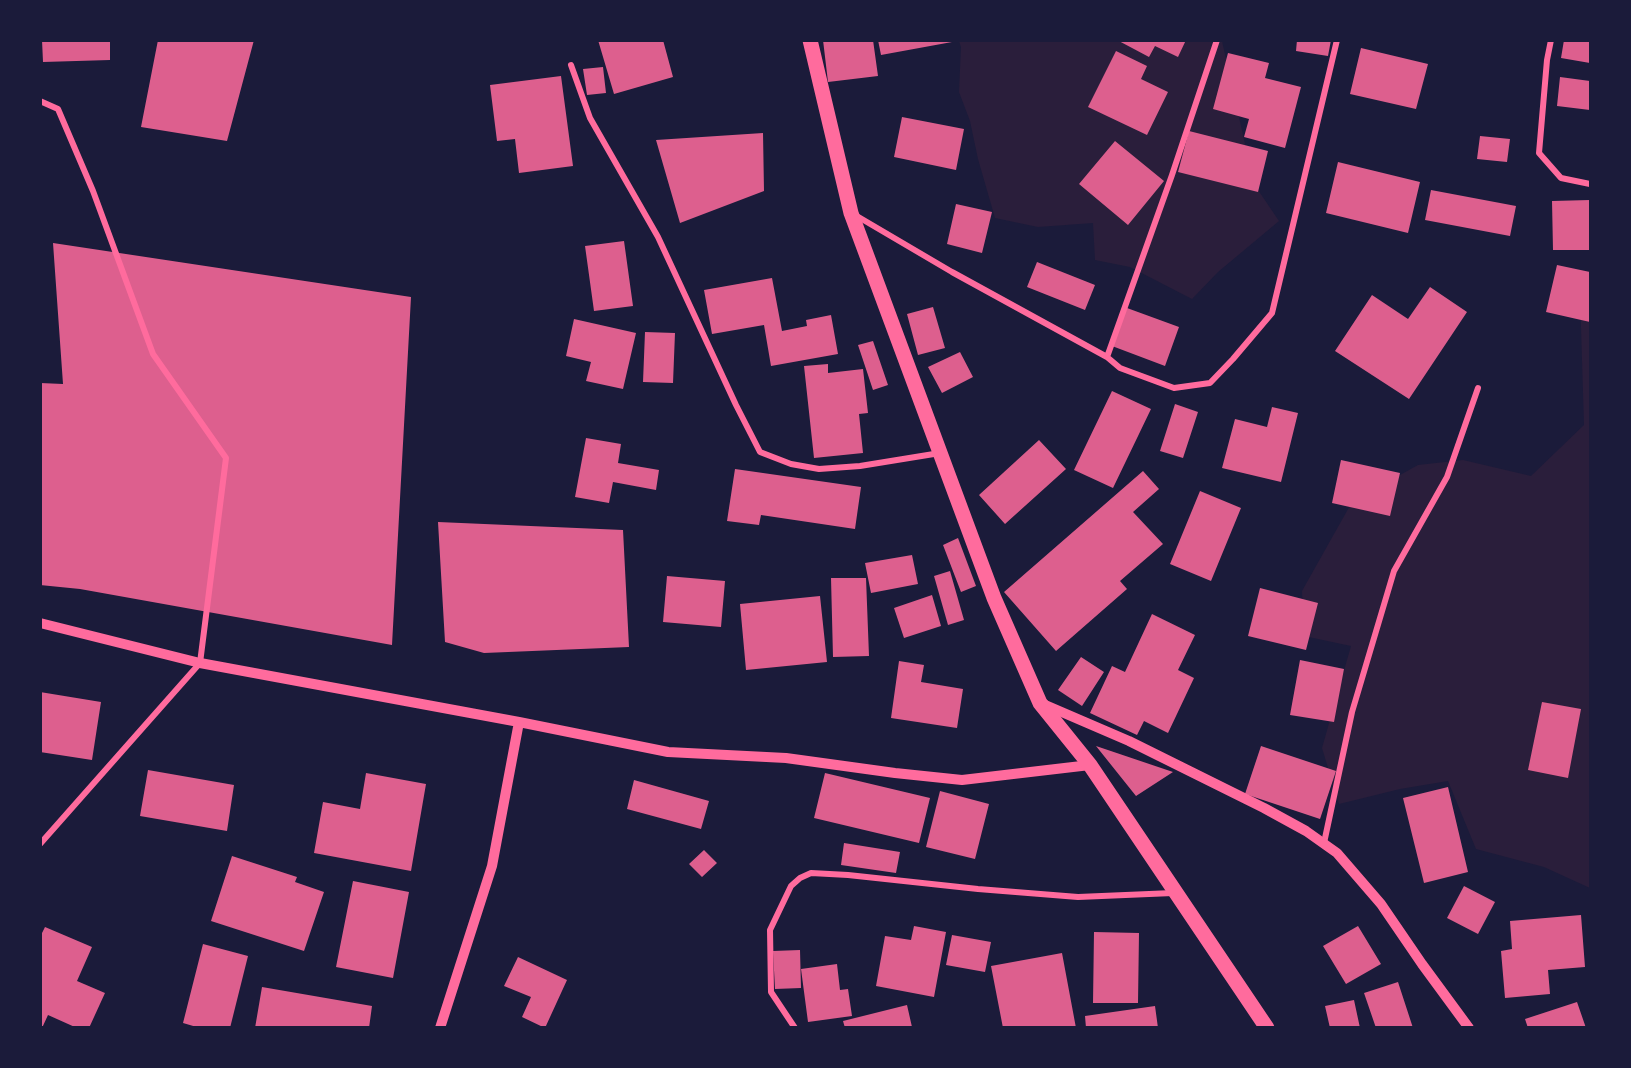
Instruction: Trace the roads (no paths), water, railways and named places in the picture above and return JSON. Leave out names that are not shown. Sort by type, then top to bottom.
[{"type":"main road","points":[[810,40],[851,213],[994,597],[1040,703],[1090,765],[1267,1028]]},
{"type":"street","points":[[1107,357],[1217,40]]},
{"type":"street","points":[[851,213],[952,272],[1107,357],[1120,368],[1174,388],[1210,384],[1272,313],[1337,40]]},
{"type":"street","points":[[1551,40],[1539,153],[1561,178],[1590,184]]},
{"type":"street","points":[[571,65],[590,118],[658,237],[760,452],[791,464],[819,469],[860,466],[940,453]]},
{"type":"street","points":[[40,101],[58,109],[93,191],[153,354],[226,458],[200,663],[40,844]]},
{"type":"street","points":[[1324,843],[1352,712],[1394,570],[1447,477],[1478,388]]},
{"type":"street","points":[[40,623],[200,663],[668,752],[786,758],[962,780],[1090,765]]},
{"type":"street","points":[[1040,703],[1129,741],[1264,808],[1324,843],[1337,853],[1381,904],[1469,1028]]},
{"type":"street","points":[[441,1028],[492,866],[519,722]]},
{"type":"street","points":[[795,1028],[771,992],[770,930],[791,886],[800,878],[811,873],[848,874],[967,888],[1078,897],[1177,893]]}]
